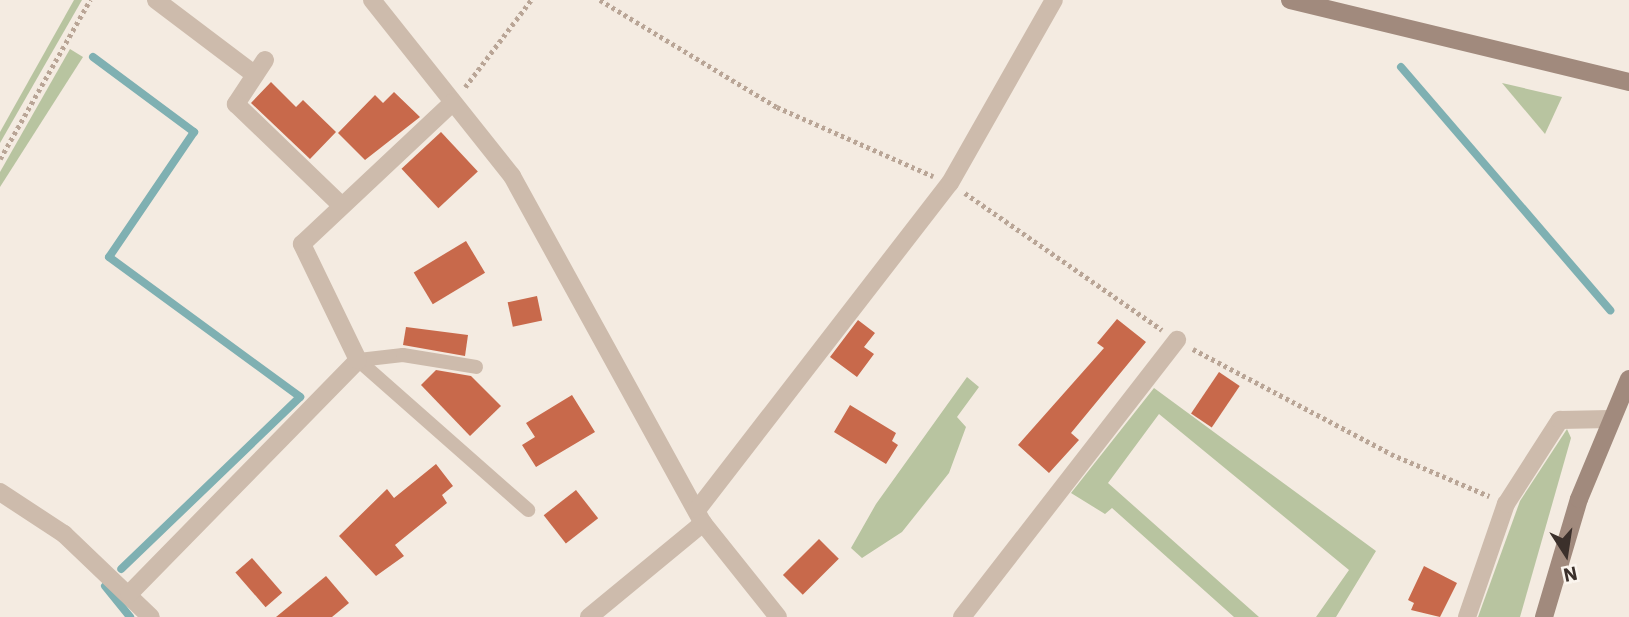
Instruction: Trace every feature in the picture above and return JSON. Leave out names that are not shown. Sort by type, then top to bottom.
[{"type":"street","points":[[156,0],[260,68],[236,104],[341,205]]},
{"type":"street","points":[[372,0],[512,176],[700,517],[778,617]]},
{"type":"street","points":[[589,617],[700,517],[950,183],[1054,0]]},
{"type":"street","points":[[1290,0],[1316,3],[1629,82]]},
{"type":"street","points":[[129,594],[358,360],[302,244],[453,102]]},
{"type":"street","points":[[962,617],[1177,340]]},
{"type":"street","points":[[1544,617],[1611,419],[1629,379]]},
{"type":"street","points":[[1467,617],[1506,503],[1560,421],[1611,419]]},
{"type":"street","points":[[0,492],[64,534],[151,617]]},
{"type":"lane","points":[[358,360],[403,355],[477,367]]},
{"type":"lane","points":[[358,360],[527,510]]},
{"type":"path","points":[[0,159],[90,0]]},
{"type":"path","points":[[453,102],[531,0]]},
{"type":"path","points":[[600,0],[777,107],[950,183],[1177,340],[1391,454],[1506,503]]},
{"type":"green space","points":[[74,0],[82,0],[0,143],[0,132]]},
{"type":"green space","points":[[70,49],[83,57],[0,187],[0,172]]},
{"type":"green space","points":[[1502,83],[1562,97],[1545,134]]},
{"type":"green space","points":[[967,377],[979,387],[957,417],[966,427],[949,473],[902,532],[862,558],[851,548],[876,504]]},
{"type":"green space","points":[[1154,388],[1376,551],[1336,617],[1316,617],[1349,570],[1159,414],[1108,483],[1259,617],[1234,617],[1112,508],[1105,514],[1071,493]]},
{"type":"green space","points":[[1567,429],[1571,438],[1520,617],[1478,617],[1520,501]]},
{"type":"building","points":[[271,82],[296,107],[303,100],[336,132],[310,159],[251,103]]},
{"type":"building","points":[[394,92],[420,117],[365,160],[338,133],[375,95],[383,103]]},
{"type":"building","points":[[441,132],[478,171],[438,208],[402,169]]},
{"type":"building","points":[[466,241],[485,273],[433,304],[414,272]]},
{"type":"building","points":[[537,296],[542,320],[513,327],[508,302]]},
{"type":"building","points":[[1117,319],[1146,342],[1071,433],[1079,440],[1049,473],[1018,445],[1104,348],[1097,343]]},
{"type":"building","points":[[858,320],[875,333],[864,347],[874,354],[857,377],[830,357]]},
{"type":"building","points":[[406,327],[468,335],[465,356],[403,345]]},
{"type":"building","points":[[436,370],[471,376],[501,406],[470,436],[421,385]]},
{"type":"building","points":[[1219,372],[1240,386],[1212,427],[1191,413]]},
{"type":"building","points":[[572,395],[595,432],[536,467],[522,445],[535,437],[526,423]]},
{"type":"building","points":[[850,405],[896,433],[892,441],[898,445],[886,464],[834,432]]},
{"type":"building","points":[[436,464],[453,486],[442,495],[447,503],[395,545],[404,556],[376,576],[339,536],[387,489],[394,498]]},
{"type":"building","points":[[576,490],[598,518],[566,544],[544,515]]},
{"type":"building","points":[[819,539],[839,559],[803,595],[783,575]]},
{"type":"building","points":[[252,558],[282,593],[266,607],[235,572]]},
{"type":"building","points":[[1424,566],[1457,583],[1440,617],[1411,610],[1414,603],[1408,600]]},
{"type":"building","points":[[326,576],[349,603],[332,617],[276,617]]},
{"type":"waterway","points":[[93,57],[194,132],[109,257],[300,397],[121,569]]},
{"type":"waterway","points":[[1401,67],[1610,310]]},
{"type":"waterway","points":[[105,586],[130,617]]}]
